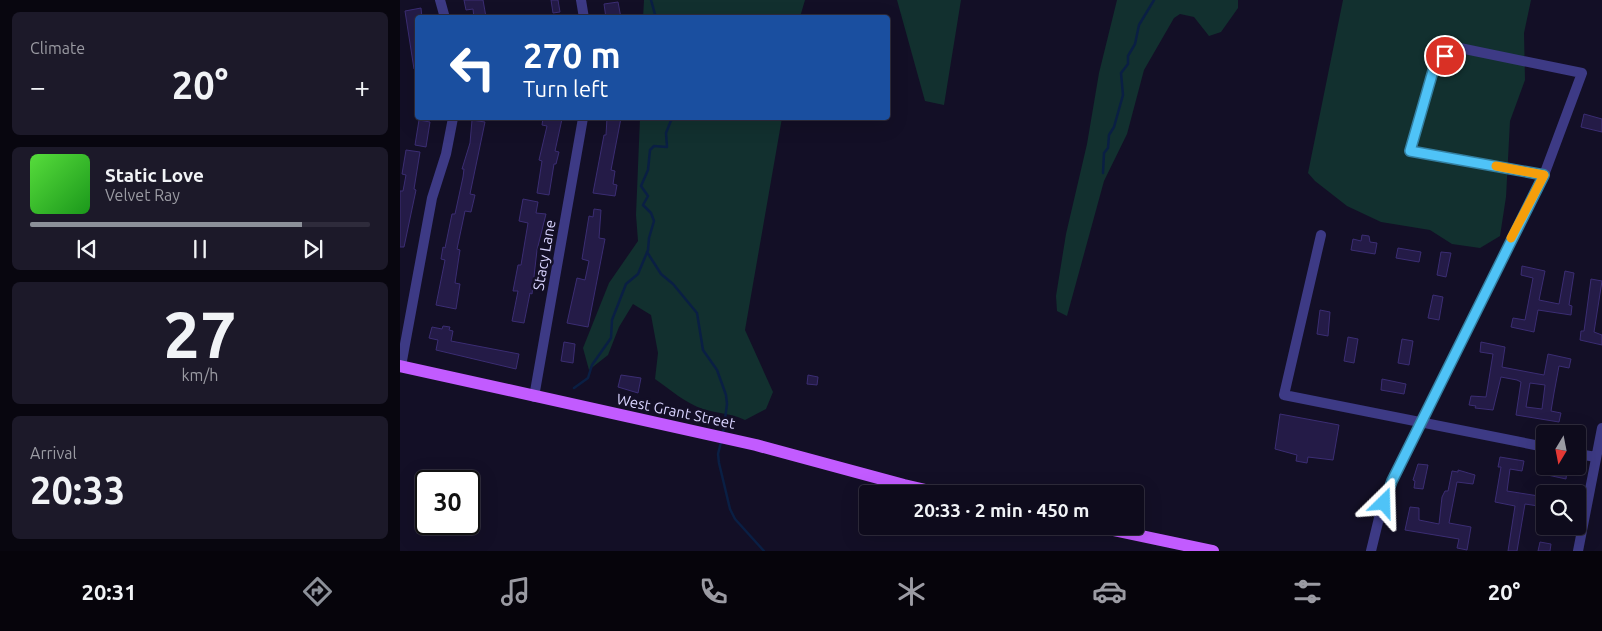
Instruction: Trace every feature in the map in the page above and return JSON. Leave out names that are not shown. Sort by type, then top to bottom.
[{"type":"main road","name":"West Grant Street","points":[[400,366],[756,446],[904,485]]},
{"type":"main road","points":[[1137,535],[1213,551]]},
{"type":"street","points":[[440,0],[444,15]]},
{"type":"street","points":[[581,0],[584,15]]},
{"type":"street","points":[[1372,551],[1384,503],[1421,423],[1544,175],[1582,73],[1455,47],[1435,64],[1410,151],[1544,175]]},
{"type":"street","points":[[400,366],[432,198],[446,154],[453,120]]},
{"type":"street","name":"Stacy Lane","points":[[534,397],[584,120]]},
{"type":"street","points":[[1321,235],[1284,395],[1536,445]]},
{"type":"street","points":[[1578,551],[1602,428]]},
{"type":"street","points":[[1586,455],[1596,457]]},
{"type":"green space","points":[[644,0],[805,0],[801,15],[643,15]]},
{"type":"green space","points":[[897,0],[961,0],[944,105],[925,101]]},
{"type":"green space","points":[[1117,0],[1238,0],[1238,8],[1221,32],[1209,36],[1194,17],[1180,14],[1174,18],[1144,70],[1127,134],[1104,181],[1067,316],[1057,311],[1056,296],[1066,234],[1087,144],[1099,73]]},
{"type":"green space","points":[[1343,0],[1531,0],[1524,33],[1525,80],[1510,121],[1506,197],[1500,236],[1480,248],[1452,244],[1430,230],[1381,222],[1347,206],[1315,181],[1308,173]]},
{"type":"green space","points":[[640,120],[782,120],[745,330],[773,392],[766,409],[745,420],[709,411],[684,400],[655,379],[658,353],[651,315],[633,304],[619,327],[608,355],[589,370],[583,348],[609,283],[638,241],[636,215]]},
{"type":"building","points":[[464,0],[483,0],[486,15],[474,15],[473,9],[466,10]]},
{"type":"building","points":[[551,0],[558,0],[560,12],[553,13]]},
{"type":"building","points":[[618,2],[620,15],[606,15],[604,4]]},
{"type":"building","points":[[421,8],[422,15],[415,15],[415,69],[414,69],[405,11]]},
{"type":"building","points":[[1584,114],[1602,119],[1602,132],[1581,127]]},
{"type":"building","points":[[419,120],[430,122],[426,147],[415,145]]},
{"type":"building","points":[[472,120],[485,122],[470,194],[475,195],[471,212],[465,211],[457,249],[460,250],[455,283],[460,284],[456,309],[436,305],[445,260],[441,259],[443,247],[445,248],[452,214],[455,214],[463,177],[464,169],[462,169],[470,143]]},
{"type":"building","points":[[543,120],[562,120],[555,151],[559,152],[556,164],[554,164],[549,195],[537,193],[542,161],[539,160],[547,126],[542,125]]},
{"type":"building","points":[[607,120],[621,120],[611,170],[615,171],[613,184],[617,185],[615,196],[593,193],[604,135],[606,135]]},
{"type":"building","points":[[406,150],[420,152],[414,189],[416,190],[404,247],[400,247],[400,191],[403,191],[406,175],[402,174]]},
{"type":"building","points":[[523,199],[538,202],[536,213],[546,214],[537,250],[532,294],[530,293],[524,323],[512,321],[518,291],[513,291],[518,265],[521,265],[528,223],[519,221]]},
{"type":"building","points":[[594,209],[601,210],[599,238],[605,239],[588,327],[567,323],[577,278],[585,280],[589,261],[582,259],[589,216],[593,217]]},
{"type":"building","points":[[1362,235],[1369,236],[1370,242],[1377,243],[1375,254],[1351,250],[1353,239],[1361,241]]},
{"type":"building","points":[[1398,248],[1421,252],[1419,262],[1396,258]]},
{"type":"building","points":[[1441,252],[1451,253],[1446,277],[1437,275]]},
{"type":"building","points":[[1522,266],[1545,271],[1539,300],[1559,304],[1565,271],[1574,273],[1569,305],[1572,306],[1571,315],[1538,310],[1534,332],[1511,327],[1513,318],[1525,320],[1533,278],[1521,275]]},
{"type":"building","points":[[1591,279],[1602,281],[1594,332],[1602,335],[1602,345],[1580,340],[1581,331],[1584,331]]},
{"type":"building","points":[[1433,295],[1443,297],[1439,320],[1428,318]]},
{"type":"building","points":[[1320,310],[1330,312],[1328,336],[1317,334]]},
{"type":"building","points":[[443,326],[450,327],[449,330],[453,331],[451,341],[519,354],[516,369],[436,350],[438,340],[429,338],[432,327],[442,329]]},
{"type":"building","points":[[1348,337],[1358,339],[1354,363],[1344,361]]},
{"type":"building","points":[[1402,339],[1413,341],[1409,365],[1398,363]]},
{"type":"building","points":[[564,342],[575,344],[573,363],[561,361]]},
{"type":"building","points":[[1481,342],[1505,347],[1502,367],[1544,375],[1548,354],[1571,359],[1569,368],[1559,366],[1551,411],[1561,413],[1559,422],[1516,415],[1521,382],[1517,380],[1501,377],[1493,410],[1475,408],[1476,406],[1469,405],[1471,396],[1486,397],[1493,354],[1480,352]],"holes":[[[1530,383],[1545,385],[1542,409],[1526,407]]]},
{"type":"building","points":[[621,375],[641,378],[638,393],[618,387]]},
{"type":"building","points":[[808,375],[818,377],[817,385],[807,384]]},
{"type":"building","points":[[1382,379],[1406,384],[1404,394],[1381,390]]},
{"type":"building","points":[[1280,414],[1339,425],[1333,460],[1308,457],[1307,463],[1296,461],[1297,455],[1275,449]]},
{"type":"building","points":[[1500,457],[1524,461],[1522,471],[1510,469],[1507,491],[1536,496],[1536,506],[1525,504],[1517,551],[1508,551],[1515,506],[1495,502],[1501,467],[1498,467]]},
{"type":"building","points":[[1418,464],[1428,465],[1423,489],[1414,488],[1415,481],[1413,480]]},
{"type":"building","points":[[1458,470],[1475,475],[1473,484],[1457,482],[1449,523],[1471,527],[1467,550],[1457,548],[1459,539],[1405,530],[1410,507],[1419,508],[1419,520],[1439,524],[1442,497],[1445,491],[1448,491],[1452,471],[1458,472]]},
{"type":"building","points":[[1548,475],[1566,475],[1566,479]]},
{"type":"building","points":[[1540,542],[1551,544],[1550,551],[1538,551]]},
{"type":"waterway","points":[[651,0],[655,15]]},
{"type":"waterway","points":[[1103,173],[1104,153],[1108,148],[1109,135],[1114,127],[1123,95],[1121,73],[1128,64],[1128,56],[1135,44],[1139,25],[1154,0]]},
{"type":"waterway","points":[[574,388],[588,378],[592,365],[611,338],[612,320],[626,284],[638,274],[648,250],[654,221],[651,213],[643,205],[648,196],[641,186],[648,170],[650,150],[654,146],[667,147],[666,133],[671,120]]},
{"type":"waterway","points":[[647,252],[661,274],[673,284],[697,313],[703,350],[717,370],[726,395],[727,404],[723,434]]},
{"type":"waterway","points":[[721,442],[718,454],[719,463],[730,509],[735,519],[764,551]]},
{"type":"slow traffic","points":[[1496,166],[1544,175],[1511,238]]},
{"type":"route","points":[[1384,503],[1392,481],[1544,175],[1410,151],[1435,64],[1445,56]]}]
